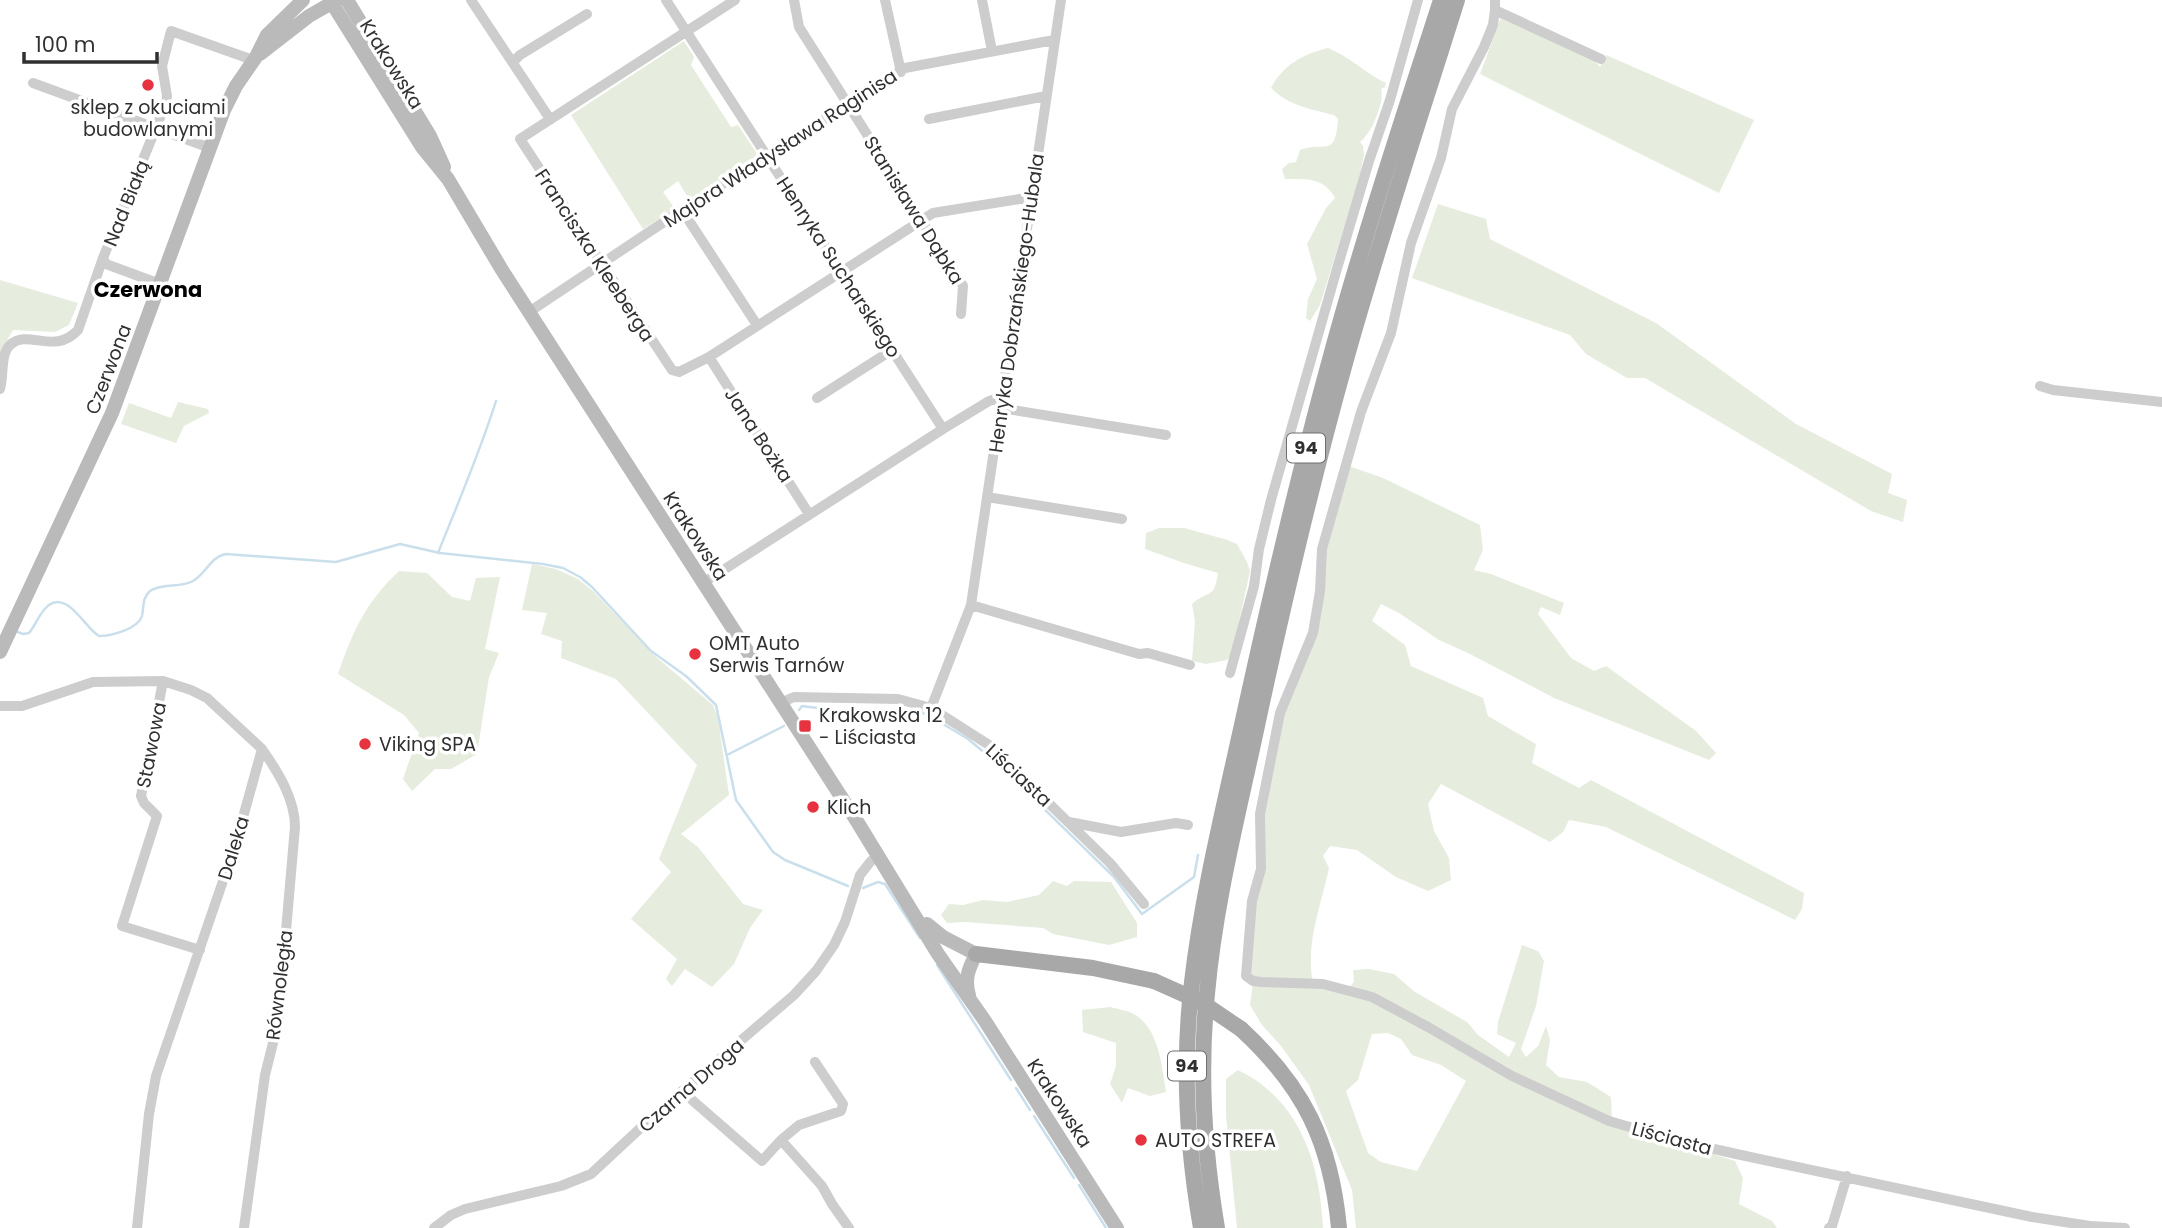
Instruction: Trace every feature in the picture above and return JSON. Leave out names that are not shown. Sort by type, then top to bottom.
[{"type":"main road","name":"Czerwona","points":[[2,646],[112,413],[209,148],[236,86],[267,36],[303,0]]},
{"type":"main road","name":"Krakowska","points":[[347,0],[430,136],[448,179]]},
{"type":"main road","name":"94","points":[[1200,1228],[1189,1140],[1187,1068],[1192,982],[1206,892],[1276,568],[1301,470],[1362,249],[1441,0]]},
{"type":"main road","name":"94","points":[[1217,1228],[1205,1140],[1203,1054],[1207,992],[1220,901],[1291,571],[1345,363],[1457,0]]},
{"type":"main road","name":"Czerwona","points":[[255,59],[309,16],[333,1]]},
{"type":"main road","name":"Krakowska","points":[[333,1],[422,147],[448,179],[529,312],[1117,1228]]},
{"type":"main road","name":"Krakowska","points":[[914,912],[943,937],[976,954]]},
{"type":"main road","points":[[930,938],[953,953],[1082,967],[1154,981],[1201,1002],[1241,1029],[1279,1068],[1311,1117],[1332,1178],[1339,1228]]},
{"type":"main road","points":[[966,994],[958,978],[961,966],[976,954]]},
{"type":"street","points":[[471,0],[550,118]]},
{"type":"street","name":"Henryka Sucharskiego","points":[[666,0],[943,429]]},
{"type":"street","name":"Franciszka Kleeberga","points":[[735,0],[520,139],[672,370],[679,372],[709,356],[922,218],[933,213],[1032,197]]},
{"type":"street","name":"Stanisława Dąbka","points":[[794,0],[799,27],[964,286],[961,314]]},
{"type":"street","points":[[885,0],[901,72]]},
{"type":"street","points":[[982,0],[992,51]]},
{"type":"street","name":"Henryka Dobrzańskiego-Hubala","points":[[931,708],[971,605],[1061,0]]},
{"type":"street","points":[[1230,673],[1254,586],[1259,549],[1271,499],[1418,0]]},
{"type":"street","points":[[1495,5],[1601,59]]},
{"type":"street","name":"Liściasta","points":[[1495,5],[1493,25],[1484,47],[1452,109],[1441,158],[1411,243],[1391,333],[1361,412],[1322,549],[1320,591],[1312,633],[1280,713],[1260,814],[1261,870],[1252,901],[1247,976],[1253,981],[1261,982],[1323,984],[1372,997],[1511,1076],[1609,1121],[1690,1144],[2032,1217],[2124,1228]]},
{"type":"street","points":[[513,62],[587,14]]},
{"type":"street","name":"Nad Białą","points":[[160,284],[106,264],[103,258],[167,96],[162,66],[171,31],[255,59]]},
{"type":"street","name":"Majora Władysława Raginisa","points":[[529,312],[682,210],[905,68],[1054,40]]},
{"type":"street","points":[[33,83],[209,148]]},
{"type":"street","points":[[929,118],[1046,96]]},
{"type":"street","points":[[682,210],[757,325]]},
{"type":"street","points":[[0,389],[9,346],[21,340],[57,343],[70,339],[78,330],[103,258]]},
{"type":"street","points":[[817,398],[892,350]]},
{"type":"street","name":"Jana Bożka","points":[[709,356],[809,514]]},
{"type":"street","points":[[2039,386],[2053,390],[2162,402]]},
{"type":"street","points":[[703,583],[989,401],[1167,435]]},
{"type":"street","points":[[987,497],[1122,519]]},
{"type":"street","points":[[971,605],[1139,654],[1148,653],[1190,665]]},
{"type":"street","points":[[0,706],[22,706],[93,682],[163,681],[207,698],[262,749]]},
{"type":"street","name":"Stawowa","points":[[163,681],[141,796],[157,816],[122,926],[200,950]]},
{"type":"street","name":"Liściasta","points":[[780,703],[794,697],[898,699],[931,708],[989,745],[1110,863],[1144,904]]},
{"type":"street","name":"Daleka","points":[[137,1228],[149,1114],[156,1076],[235,846],[262,749]]},
{"type":"street","name":"Równoległa","points":[[244,1228],[265,1075],[278,1023],[295,827],[295,812],[277,769],[262,749]]},
{"type":"street","points":[[1068,822],[1121,832],[1176,823],[1188,825]]},
{"type":"street","name":"Czarna Droga","points":[[433,1228],[465,1209],[561,1186],[591,1174],[794,995],[816,971],[834,945],[845,922],[860,875],[878,856]]},
{"type":"street","points":[[684,1091],[762,1161],[799,1125],[841,1111],[843,1104],[815,1062]]},
{"type":"street","points":[[781,1140],[822,1186],[849,1228]]},
{"type":"street","points":[[1829,1228],[1832,1226],[1847,1177]]},
{"type":"green space","points":[[1501,17],[1595,61],[1600,67],[1606,55],[1754,120],[1719,193],[1480,74]]},
{"type":"green space","points":[[684,41],[694,57],[691,65],[729,124],[731,127],[738,125],[758,155],[689,199],[678,181],[663,192],[675,209],[643,229],[571,115]]},
{"type":"green space","points":[[1328,48],[1386,83],[1381,89],[1381,102],[1376,117],[1360,142],[1364,155],[1359,179],[1320,305],[1310,321],[1306,318],[1308,299],[1317,279],[1307,244],[1326,208],[1335,198],[1326,186],[1320,183],[1307,179],[1285,179],[1282,169],[1289,163],[1296,162],[1300,150],[1331,144],[1337,132],[1338,119],[1334,115],[1293,103],[1271,88],[1281,73],[1295,62]]},
{"type":"green space","points":[[1438,204],[1486,219],[1490,239],[1656,323],[1796,424],[1892,474],[1888,493],[1907,500],[1903,522],[1871,511],[1645,378],[1627,378],[1586,354],[1570,335],[1412,278]]},
{"type":"green space","points":[[0,280],[78,303],[69,325],[55,332],[13,330],[0,353]]},
{"type":"green space","points":[[178,402],[208,409],[209,413],[184,426],[176,443],[121,424],[129,403],[171,418]]},
{"type":"green space","points":[[1346,465],[1383,478],[1480,525],[1483,550],[1474,570],[1564,603],[1560,615],[1541,607],[1538,614],[1571,658],[1594,671],[1606,666],[1696,731],[1716,753],[1709,760],[1554,698],[1439,640],[1381,604],[1372,621],[1405,645],[1411,666],[1483,698],[1488,716],[1536,744],[1532,763],[1579,788],[1591,780],[1804,893],[1802,909],[1795,920],[1606,827],[1569,820],[1563,832],[1550,842],[1441,784],[1428,804],[1434,831],[1449,858],[1451,880],[1428,891],[1396,877],[1357,850],[1330,846],[1323,856],[1329,868],[1312,939],[1313,983],[1347,990],[1354,982],[1353,970],[1369,969],[1394,974],[1415,992],[1467,1022],[1478,1035],[1509,1057],[1516,1043],[1497,1034],[1498,1022],[1522,945],[1538,951],[1544,961],[1536,1006],[1521,1049],[1526,1057],[1538,1046],[1546,1026],[1550,1040],[1546,1065],[1559,1077],[1587,1082],[1611,1097],[1612,1122],[1735,1161],[1743,1178],[1739,1204],[1772,1221],[1777,1228],[1356,1228],[1352,1190],[1309,1085],[1262,1025],[1250,1005],[1253,983],[1247,961],[1261,872],[1262,816],[1280,723],[1309,645],[1321,561]],"holes":[[[1388,1033],[1401,1039],[1412,1055],[1441,1065],[1466,1081],[1417,1171],[1381,1162],[1368,1153],[1346,1091],[1358,1080],[1372,1034]]]},
{"type":"green space","points":[[1159,528],[1184,528],[1228,540],[1237,544],[1247,562],[1250,571],[1232,654],[1227,660],[1206,664],[1192,661],[1195,621],[1192,604],[1212,591],[1218,573],[1145,549],[1146,533]]},
{"type":"green space","points":[[532,564],[556,569],[578,579],[593,591],[656,657],[713,705],[718,718],[729,795],[681,834],[698,847],[743,904],[763,910],[750,928],[734,964],[712,987],[685,969],[672,986],[666,979],[677,959],[631,919],[671,872],[659,859],[697,765],[616,679],[561,658],[562,641],[541,634],[547,613],[522,610]]},
{"type":"green space","points":[[399,571],[427,573],[452,597],[470,601],[476,578],[500,577],[485,649],[499,653],[489,677],[477,754],[451,769],[435,769],[412,791],[403,779],[419,733],[404,715],[338,674],[361,618]]},
{"type":"green space","points":[[1053,881],[1067,886],[1074,881],[1111,882],[1137,923],[1137,937],[1109,945],[1053,934],[1043,928],[947,923],[941,915],[949,904],[963,905],[983,900],[1007,902],[1039,895]]},
{"type":"green space","points":[[1110,1007],[1132,1013],[1148,1027],[1158,1048],[1166,1092],[1150,1096],[1128,1088],[1122,1103],[1110,1084],[1116,1066],[1116,1043],[1083,1032],[1082,1010]]},
{"type":"green space","points":[[1238,1070],[1277,1098],[1303,1136],[1317,1180],[1323,1228],[1237,1228],[1226,1116],[1226,1079]]},
{"type":"waterway","points":[[438,553],[496,401]]},
{"type":"waterway","points":[[15,631],[29,633],[43,611],[56,602],[63,603],[76,612],[99,636],[124,631],[139,621],[144,600],[150,591],[193,581],[216,558],[226,554],[336,562],[400,544],[440,553],[563,568],[592,587],[651,651],[686,676],[716,705],[736,800],[773,852],[785,860],[848,886]]},
{"type":"waterway","points":[[799,710],[802,706],[872,715],[912,709],[928,715],[968,739],[997,763],[1114,877],[1142,914],[1194,877],[1198,855]]},
{"type":"waterway","points":[[727,755],[784,726]]},
{"type":"waterway","points":[[863,888],[878,882],[885,884],[920,938]]},
{"type":"waterway","points":[[937,965],[1011,1080]]},
{"type":"waterway","points":[[1016,1088],[1030,1110]]},
{"type":"waterway","points":[[1034,1116],[1074,1178]]},
{"type":"waterway","points":[[1079,1185],[1106,1228]]},
{"type":"place","name":"sklep z okuciami budowlanymi","points":[[148,85]]},
{"type":"place","name":"OMT Auto Serwis Tarnów","points":[[695,654]]},
{"type":"place","name":"Krakowska 12 - Liściasta","points":[[805,726]]},
{"type":"place","name":"Viking SPA","points":[[365,744]]},
{"type":"place","name":"Klich","points":[[813,807]]},
{"type":"place","name":"AUTO STREFA","points":[[1141,1140]]},
{"type":"district","name":"Czerwona","points":[[148,290]]}]
